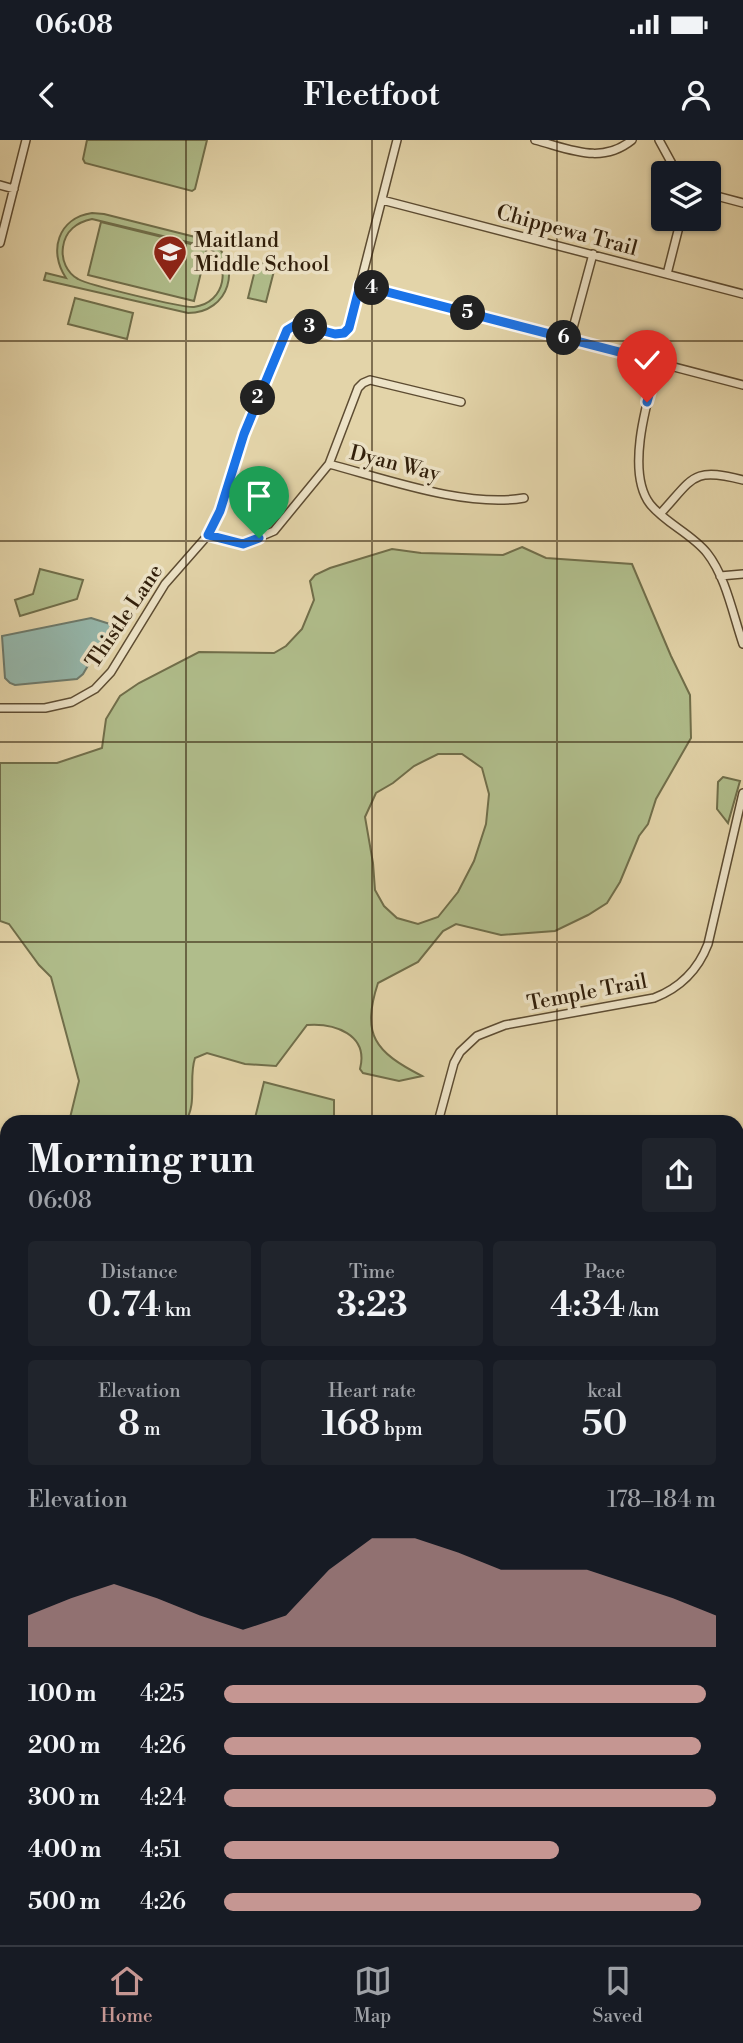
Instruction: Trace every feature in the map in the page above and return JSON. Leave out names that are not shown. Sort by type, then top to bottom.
[{"type":"street","points":[[0,243],[26,140]]},
{"type":"street","name":"Thistle Lane","points":[[0,708],[45,708],[72,702],[95,689],[111,671],[165,584],[208,535],[220,511],[244,434],[287,330],[297,324],[335,334],[344,333],[349,328],[397,140]]},
{"type":"street","points":[[535,140],[601,155],[620,150],[632,140]]},
{"type":"street","points":[[659,140],[670,161]]},
{"type":"street","points":[[0,185],[14,188]]},
{"type":"street","points":[[721,197],[743,203]]},
{"type":"street","name":"Chippewa Trail","points":[[382,200],[743,294]]},
{"type":"street","points":[[667,274],[678,231]]},
{"type":"street","points":[[570,339],[593,254]]},
{"type":"street","points":[[360,285],[743,385]]},
{"type":"street","points":[[658,362],[642,425],[639,470],[642,489],[650,504],[707,553],[719,576],[743,643]]},
{"type":"street","points":[[329,464],[358,388],[363,383],[370,380],[461,402]]},
{"type":"street","name":"Dyan Way","points":[[208,535],[243,544],[274,531],[329,464],[455,496],[510,501],[524,498]]},
{"type":"street","points":[[661,513],[690,481],[702,474],[716,473],[743,480]]},
{"type":"street","points":[[719,576],[743,574]]},
{"type":"street","name":"Temple Trail","points":[[441,1115],[450,1072],[457,1056],[471,1041],[485,1032],[505,1025],[636,1003],[662,995],[687,978],[699,963],[708,944],[743,793]]},
{"type":"green space","points":[[87,140],[207,140],[195,189],[192,191],[85,163],[83,159]]},
{"type":"green space","points":[[104,214],[211,241],[227,262],[229,274],[222,297],[202,311],[188,313],[44,280],[46,273],[66,278],[57,247],[64,229],[80,216]],"holes":[[[92,219],[208,247],[216,254],[220,263],[222,282],[213,298],[194,307],[136,296],[78,279],[68,270],[63,252],[64,241],[69,232],[81,222]]]},
{"type":"green space","points":[[101,222],[207,248],[194,301],[88,275]]},
{"type":"green space","points":[[257,262],[275,267],[266,302],[248,298]]},
{"type":"green space","points":[[75,298],[133,313],[127,339],[68,324]]},
{"type":"green space","points":[[522,547],[546,558],[632,564],[690,695],[691,738],[656,799],[648,824],[639,836],[620,882],[607,903],[555,931],[501,935],[456,924],[443,931],[418,962],[378,983],[371,1016],[376,1040],[393,1059],[422,1076],[399,1081],[363,1073],[360,1069],[359,1047],[347,1033],[328,1026],[307,1025],[276,1066],[245,1064],[207,1053],[195,1058],[189,1115],[71,1115],[79,1081],[51,977],[9,924],[0,921],[0,763],[57,763],[102,748],[106,719],[120,696],[139,683],[199,652],[274,653],[286,646],[302,629],[314,600],[310,581],[315,575],[392,549],[421,553],[503,555]],"holes":[[[438,754],[462,754],[482,768],[489,794],[486,824],[474,861],[458,892],[438,917],[418,924],[397,918],[384,906],[375,890],[365,817],[376,793],[414,766]]]},
{"type":"green space","points":[[40,569],[83,580],[77,599],[20,616],[15,600],[33,594]]},
{"type":"green space","points":[[723,777],[740,781],[728,823],[717,809],[718,782]]},
{"type":"green space","points":[[264,1082],[334,1100],[334,1115],[256,1115]]},
{"type":"water","points":[[91,618],[110,624],[110,628],[83,674],[77,679],[15,685],[5,678],[2,636]]},
{"type":"place","name":"Maitland Middle School","points":[[170,282]]},
{"type":"route","points":[[259,538],[243,544],[208,535],[220,511],[244,434],[287,330],[297,324],[335,334],[346,332],[360,285],[658,362],[647,402]]}]
